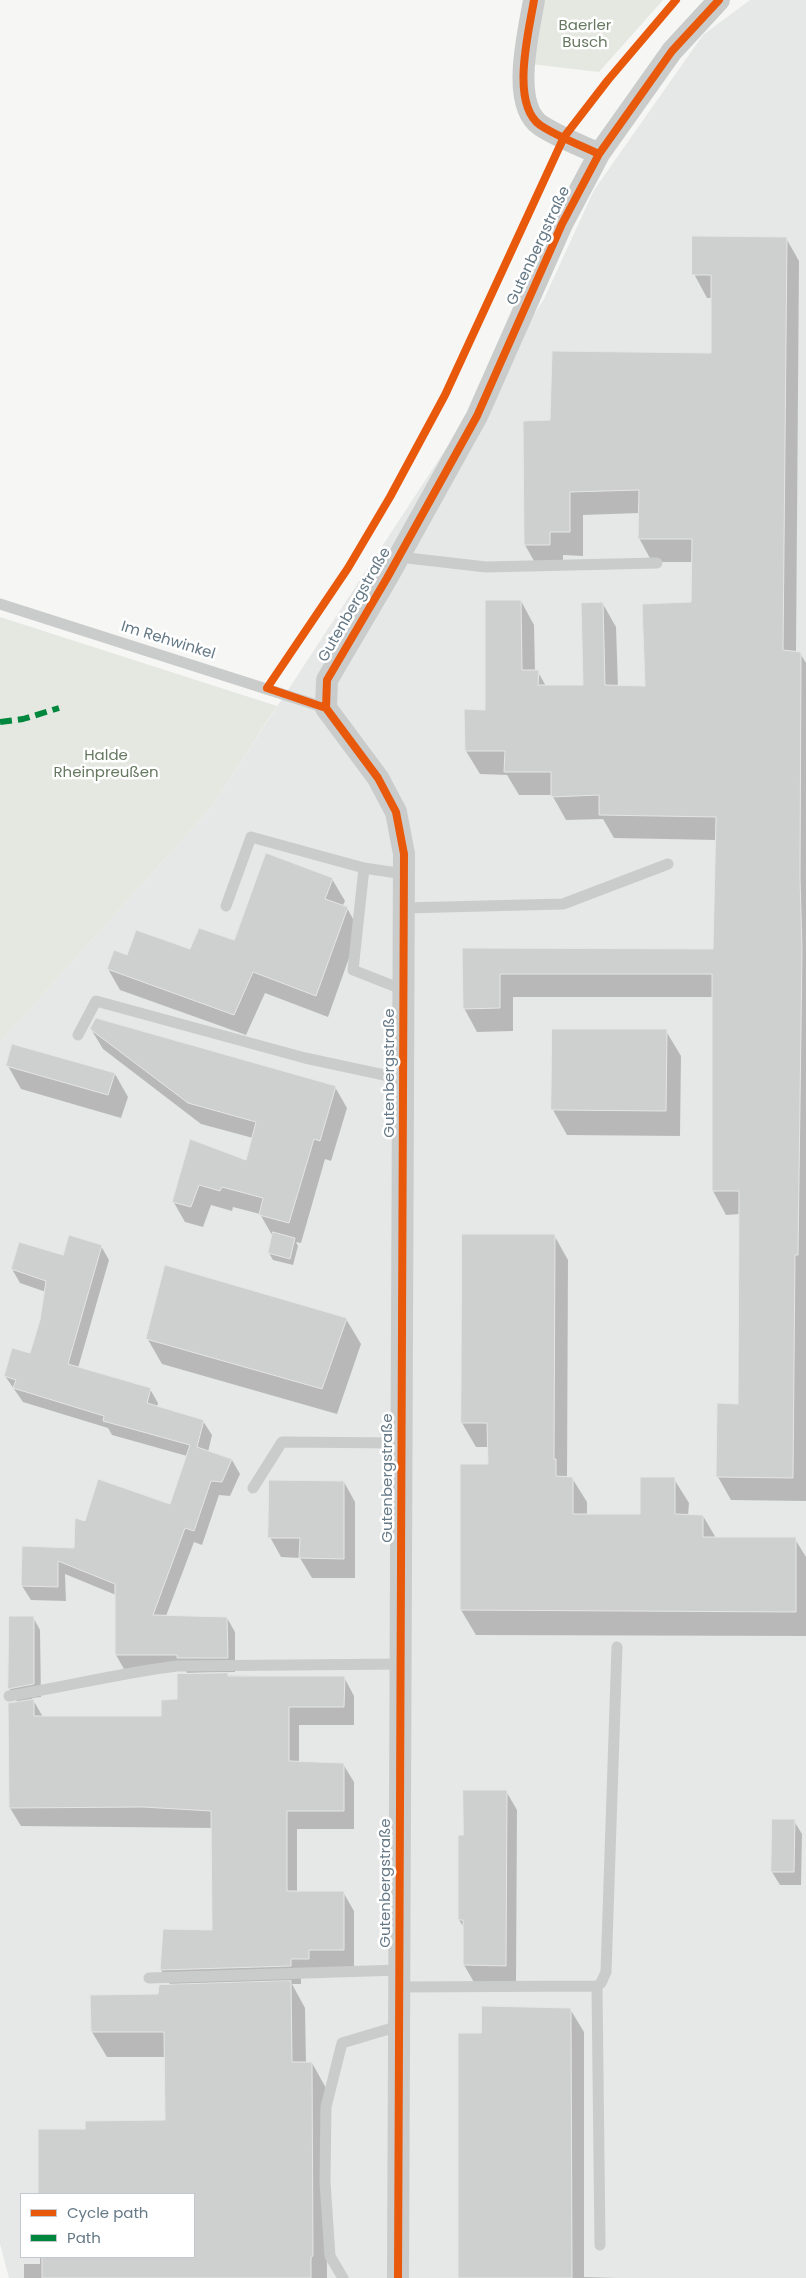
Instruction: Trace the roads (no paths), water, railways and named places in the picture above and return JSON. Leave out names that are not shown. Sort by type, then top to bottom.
[{"type":"street","points":[[534,0],[522,75],[526,104],[539,124],[599,154]]},
{"type":"street","name":"Gutenbergstraße","points":[[398,2278],[404,854],[396,812],[378,778],[326,708],[327,680],[399,557],[477,416],[562,224],[599,154],[672,52],[719,0]]},
{"type":"lane","points":[[399,557],[486,567],[657,563]]},
{"type":"lane","name":"Im Rehwinkel","points":[[0,604],[326,708]]},
{"type":"lane","points":[[226,906],[251,837],[364,868],[404,874]]},
{"type":"lane","points":[[404,908],[563,904],[668,864]]},
{"type":"lane","points":[[364,868],[353,970],[404,990]]},
{"type":"lane","points":[[78,1035],[96,1001],[305,1058],[403,1079]]},
{"type":"lane","name":"Gutenbergstraße","points":[[253,1488],[282,1442],[402,1443]]},
{"type":"lane","points":[[149,1978],[400,1978],[597,1986],[601,1983],[606,1972],[617,1647]]},
{"type":"lane","points":[[9,1696],[68,1687],[146,1670],[177,1666],[401,1664]]},
{"type":"lane","points":[[597,1986],[600,2246]]},
{"type":"lane","points":[[343,2278],[330,2256],[325,2182],[326,2107],[342,2043],[400,2026]]},
{"type":"park label","name":"Baerler Busch","points":[[585,34]]},
{"type":"park label","name":"Halde Rheinpreußen","points":[[106,764]]}]
